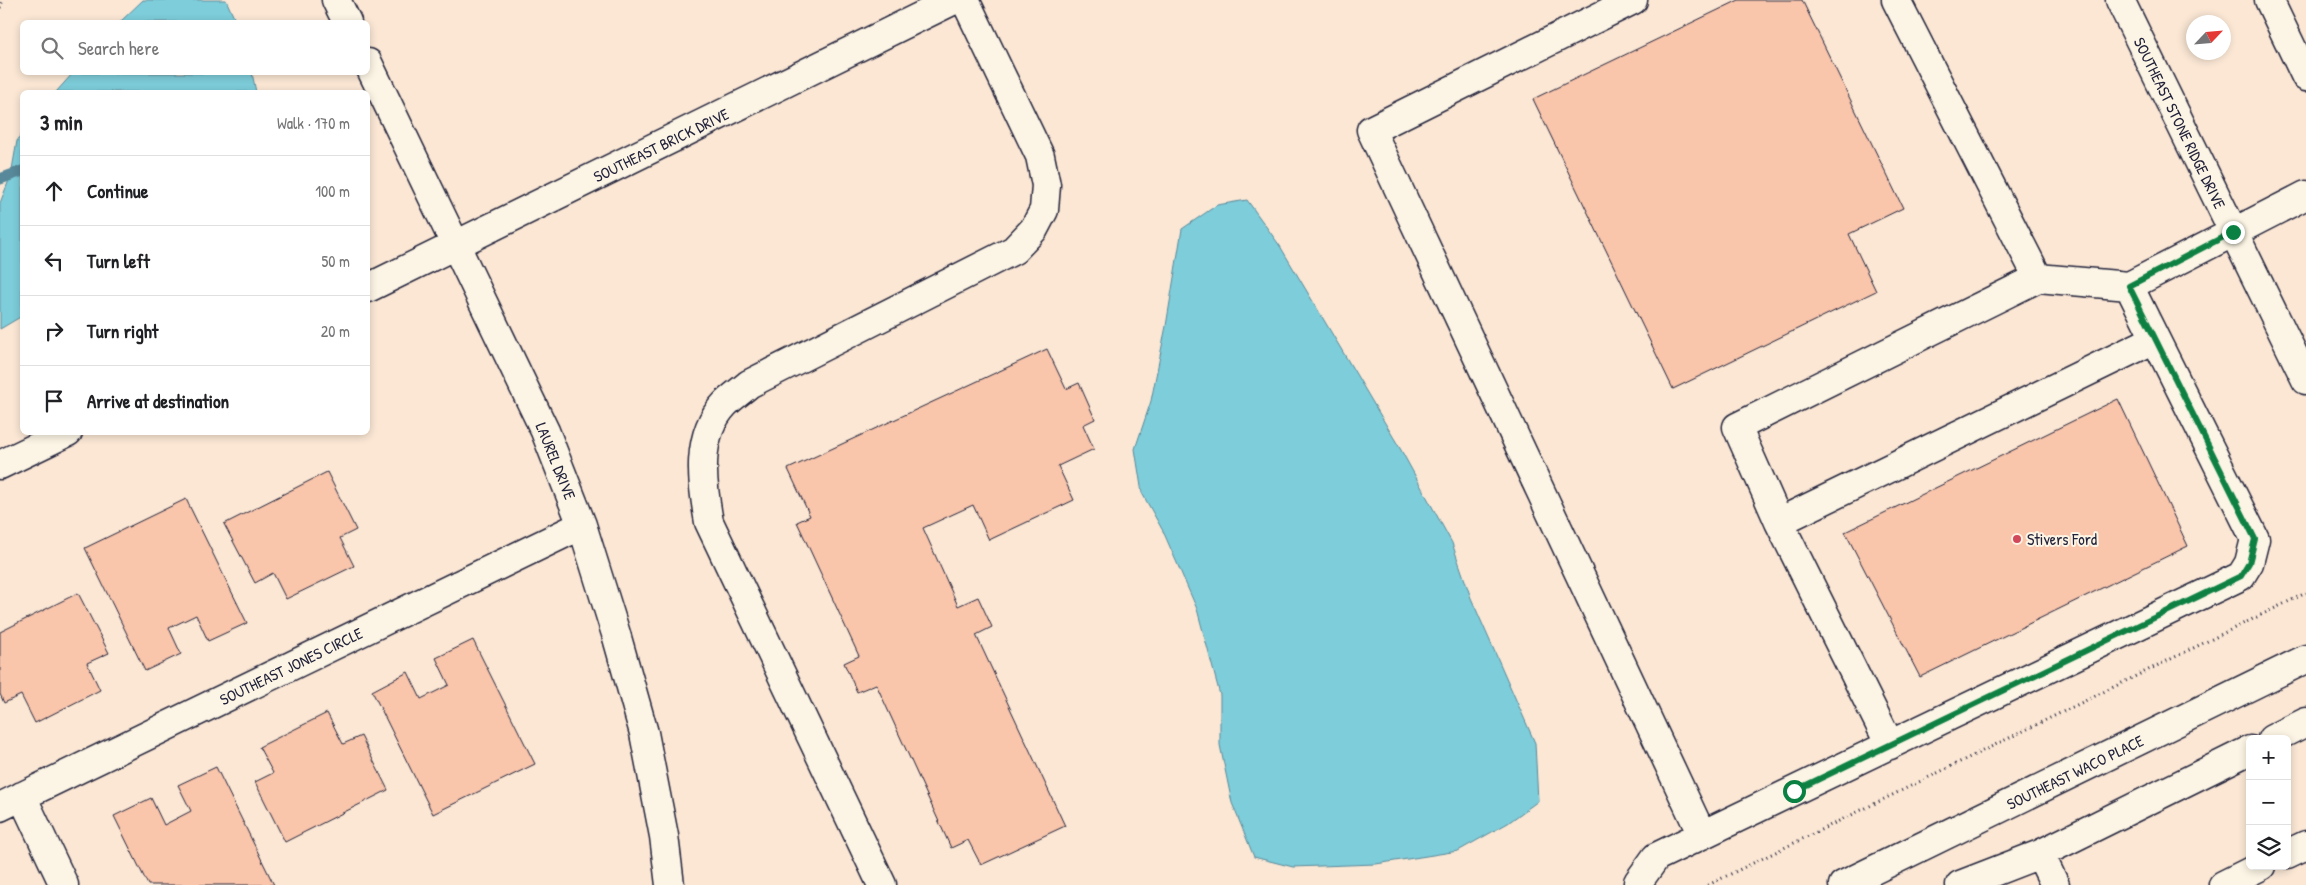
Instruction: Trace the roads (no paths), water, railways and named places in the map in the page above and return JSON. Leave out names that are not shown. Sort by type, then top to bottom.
[{"type":"street","points":[[336,0],[346,20]]},
{"type":"street","name":"SOUTHEAST BRICK DRIVE","points":[[370,287],[954,0]]},
{"type":"street","points":[[882,885],[709,522],[703,487],[703,452],[711,423],[724,404],[749,384],[1014,250],[1034,229],[1044,210],[1046,185],[1040,156],[965,0]]},
{"type":"street","points":[[1633,0],[1371,130],[1702,835]]},
{"type":"street","points":[[1896,0],[2038,278]]},
{"type":"street","name":"SOUTHEAST STONE RIDGE DRIVE","points":[[2120,0],[2306,380]]},
{"type":"street","points":[[2270,0],[2306,77]]},
{"type":"street","name":"LAUREL DRIVE","points":[[370,67],[457,245],[545,432],[582,525],[644,733],[664,836],[670,885]]},
{"type":"street","points":[[1890,745],[1779,522],[1737,427],[2038,278],[2129,286],[2306,195]]},
{"type":"street","points":[[1638,885],[1638,882],[1656,857],[2241,576],[2249,563],[2255,539],[2129,286]]},
{"type":"street","points":[[1779,522],[2155,339]]},
{"type":"street","points":[[0,465],[62,435]]},
{"type":"street","name":"SOUTHEAST JONES CIRCLE","points":[[11,802],[582,525]]},
{"type":"street","name":"SOUTHEAST WACO PLACE","points":[[1843,885],[2306,659]]},
{"type":"street","points":[[2280,735],[2306,722]]},
{"type":"street","points":[[1960,885],[2040,854],[2246,752]]},
{"type":"street","points":[[11,802],[64,885]]},
{"type":"street","points":[[2291,852],[2306,844]]},
{"type":"street","points":[[2040,854],[2055,885]]},
{"type":"street","points":[[2223,885],[2253,870]]},
{"type":"water","points":[[143,0],[226,0],[235,20],[122,20]]},
{"type":"water","points":[[71,75],[252,75],[256,90],[58,90]]},
{"type":"water","points":[[20,137],[20,317],[0,329],[0,203],[11,175],[17,141]]},
{"type":"water","points":[[1247,200],[1280,246],[1401,450],[1452,543],[1471,598],[1535,743],[1538,801],[1508,823],[1458,851],[1376,864],[1293,867],[1254,857],[1232,803],[1220,745],[1220,695],[1197,609],[1163,531],[1142,493],[1135,449],[1151,401],[1182,229],[1217,205]]},
{"type":"waterway","points":[[0,179],[20,172]]},
{"type":"place","name":"Stivers Ford","points":[[2017,539]]}]
